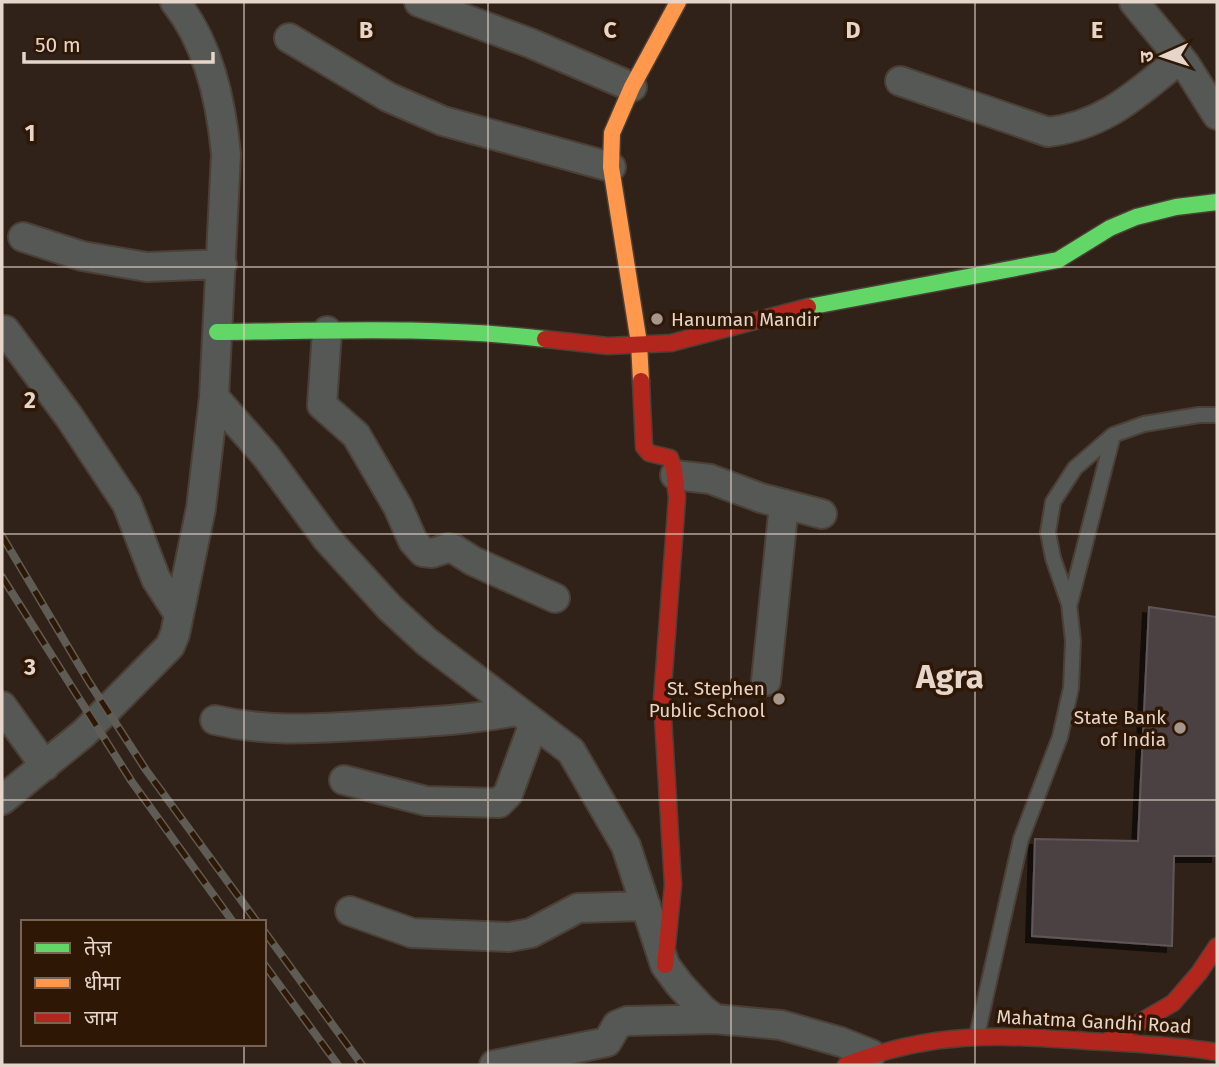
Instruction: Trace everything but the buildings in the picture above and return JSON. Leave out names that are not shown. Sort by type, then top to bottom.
[{"type":"main road","points":[[666,965],[673,885],[663,700],[677,498],[670,458],[649,453],[644,447],[639,343],[611,167],[612,133],[632,87],[678,2]]},
{"type":"main road","points":[[217,332],[489,332],[608,346],[671,343],[821,304],[1058,260],[1132,219],[1169,206],[1217,202]]},
{"type":"main road","points":[[1106,1042],[1173,1003],[1199,973],[1217,946]]},
{"type":"main road","name":"Mahatma Gandhi Road","points":[[858,1059],[933,1039],[1016,1034],[1106,1042],[1187,1056],[1217,1052]]},
{"type":"street","points":[[2,800],[84,733],[170,646],[201,508],[214,397],[226,154],[222,115],[199,38],[175,2]]},
{"type":"street","points":[[419,2],[530,43],[632,87]]},
{"type":"street","points":[[1134,2],[1180,59],[1217,114]]},
{"type":"street","points":[[289,38],[388,97],[443,121],[611,167]]},
{"type":"street","points":[[900,81],[1048,132],[1072,128],[1109,114],[1180,59]]},
{"type":"street","points":[[23,237],[82,256],[148,267],[222,264]]},
{"type":"street","points":[[5,330],[70,418],[127,504],[156,579],[178,613]]},
{"type":"street","points":[[327,331],[322,405],[356,435],[398,507],[413,541],[423,552],[454,549],[473,561],[555,598]]},
{"type":"street","points":[[214,397],[266,456],[327,539],[390,608],[427,642],[571,751],[626,846],[666,965],[687,993],[715,1019]]},
{"type":"street","points":[[675,475],[710,479],[822,514]]},
{"type":"street","points":[[766,681],[784,504]]},
{"type":"street","points":[[2,706],[45,766]]},
{"type":"street","points":[[215,720],[278,730],[525,717]]},
{"type":"street","points":[[344,780],[426,801],[499,803],[508,794],[525,717]]},
{"type":"street","points":[[350,911],[412,933],[509,937],[531,933],[578,908],[646,906]]},
{"type":"street","points":[[494,1065],[607,1042],[617,1025],[627,1021],[715,1019],[781,1025],[841,1042],[858,1059]]},
{"type":"lane","points":[[977,1037],[1021,839],[1060,737],[1071,688],[1073,641],[1069,604],[1048,532],[1053,502],[1075,468],[1113,435],[1144,424],[1199,415],[1217,415]]},
{"type":"lane","points":[[1069,604],[1113,435]]},
{"type":"railway","points":[[2,536],[89,682],[146,770],[256,920]]},
{"type":"railway","points":[[2,577],[132,782],[232,920]]},
{"type":"railway","points":[[266,934],[362,1065]]},
{"type":"railway","points":[[266,967],[338,1065]]},
{"type":"traffic: fast","points":[[808,307],[1058,260],[1110,228],[1136,217],[1176,207],[1217,202]]},
{"type":"traffic: fast","points":[[217,332],[422,331],[545,339]]},
{"type":"traffic: slow","points":[[641,381],[639,343],[611,167],[612,133],[632,87],[678,2]]},
{"type":"traffic: jam","points":[[545,339],[608,346],[671,343],[808,307]]},
{"type":"traffic: jam","points":[[641,381],[644,447],[649,453],[670,458],[677,498],[662,700],[673,885],[665,965]]},
{"type":"traffic: jam","points":[[1106,1042],[1173,1003],[1199,973],[1217,946]]},
{"type":"traffic: jam","points":[[846,1065],[912,1045],[974,1037],[1161,1045],[1217,1052]]},
{"type":"place","name":"Hanuman Mandir","points":[[657,319]]},
{"type":"place","name":"St. Stephen Public School","points":[[779,699]]},
{"type":"place","name":"State Bank of India","points":[[1180,728]]},
{"type":"district","name":"Agra","points":[[950,676]]}]
